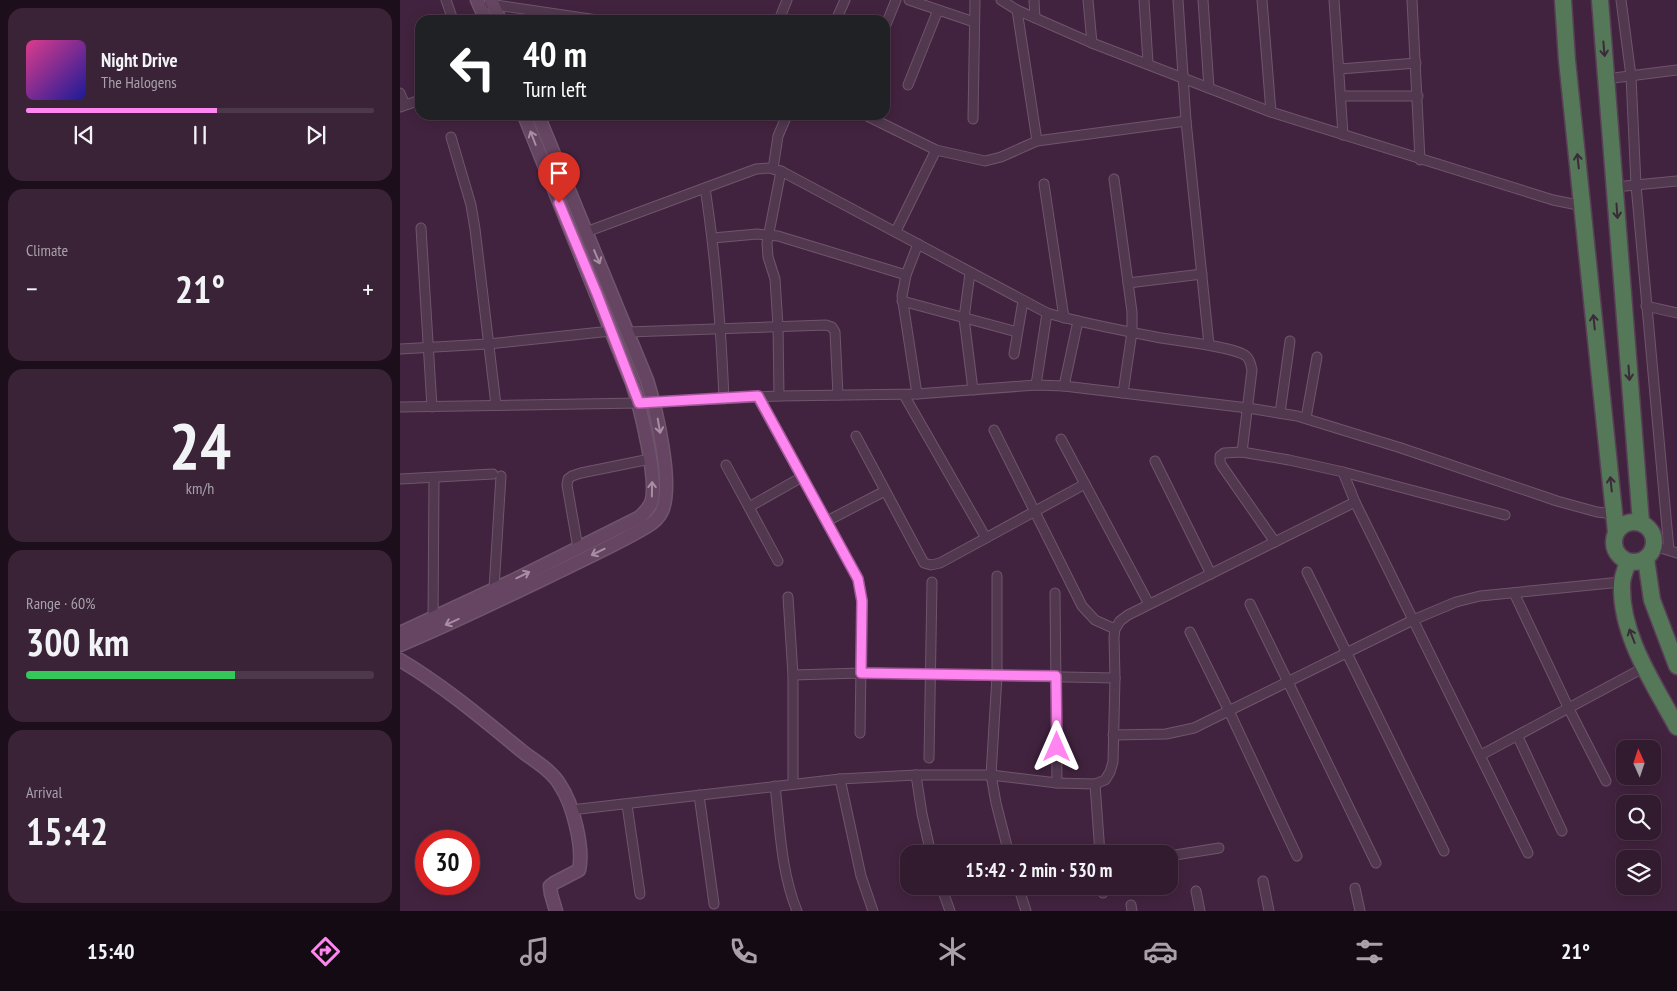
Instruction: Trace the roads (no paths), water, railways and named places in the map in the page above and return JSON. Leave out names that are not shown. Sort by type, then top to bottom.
[{"type":"highway","points":[[1563,0],[1567,60],[1616,532],[1614,538],[1615,550],[1618,555],[1628,562],[1634,562],[1661,552]]},
{"type":"highway","points":[[1600,0],[1641,524]]},
{"type":"highway","points":[[1616,532],[1624,524],[1635,522],[1641,524],[1651,532],[1661,552],[1652,600],[1677,666]]},
{"type":"highway","points":[[1628,562],[1622,582],[1624,607],[1629,628],[1645,667],[1677,727]]},
{"type":"street","points":[[446,0],[451,15]]},
{"type":"street","points":[[781,15],[788,0]]},
{"type":"street","points":[[838,15],[845,0]]},
{"type":"street","points":[[890,15],[896,0]]},
{"type":"street","points":[[909,0],[974,22]]},
{"type":"street","points":[[973,118],[975,0]]},
{"type":"street","points":[[1001,0],[1017,10],[1092,43],[1271,112],[1420,160],[1553,200],[1583,206]]},
{"type":"street","points":[[1034,0],[1035,18]]},
{"type":"street","points":[[1088,0],[1092,43]]},
{"type":"street","points":[[1144,0],[1148,63]]},
{"type":"street","points":[[1178,0],[1186,121],[1209,345]]},
{"type":"street","points":[[1203,0],[1209,88]]},
{"type":"street","points":[[1262,0],[1271,112]]},
{"type":"street","points":[[1334,0],[1342,96],[1343,135]]},
{"type":"street","points":[[1412,0],[1420,160]]},
{"type":"street","points":[[1621,0],[1631,76],[1636,185],[1646,306],[1661,552]]},
{"type":"street","points":[[484,15],[478,2],[493,2],[568,15]]},
{"type":"street","points":[[493,2],[498,15]]},
{"type":"street","points":[[908,85],[938,10]]},
{"type":"street","points":[[1017,10],[1037,140]]},
{"type":"street","points":[[1340,69],[1416,63]]},
{"type":"street","points":[[1606,78],[1677,70]]},
{"type":"street","points":[[400,92],[402,106],[415,102]]},
{"type":"street","points":[[1342,96],[1418,96]]},
{"type":"street","points":[[400,645],[494,589],[638,518],[646,511],[651,502],[653,488],[650,460],[639,403],[526,120]]},
{"type":"street","points":[[400,633],[495,603],[647,526],[657,519],[662,510],[665,487],[661,439],[648,380],[540,120]]},
{"type":"street","points":[[779,396],[775,279],[768,257],[767,242],[777,170],[778,136],[785,120]]},
{"type":"street","points":[[875,120],[936,150],[985,160],[1001,157],[1037,140],[1186,121]]},
{"type":"street","points":[[451,137],[471,204],[496,405]]},
{"type":"street","points":[[896,231],[936,150]]},
{"type":"street","points":[[586,232],[756,169],[777,170],[896,231],[970,273],[1047,313],[1132,332],[1209,345],[1238,352],[1246,356],[1251,362],[1252,370],[1242,452]]},
{"type":"street","points":[[1114,179],[1132,312],[1132,332],[1123,393]]},
{"type":"street","points":[[1615,187],[1677,181]]},
{"type":"street","points":[[1044,184],[1064,318]]},
{"type":"street","points":[[704,188],[713,238],[721,330],[724,399]]},
{"type":"street","points":[[421,228],[432,406]]},
{"type":"street","points":[[713,238],[769,234],[906,275]]},
{"type":"street","points":[[917,394],[902,301],[906,275],[918,244]]},
{"type":"street","points":[[970,273],[964,318],[973,390]]},
{"type":"street","points":[[1128,283],[1202,274]]},
{"type":"street","points":[[902,301],[1017,332]]},
{"type":"street","points":[[1014,354],[1022,301]]},
{"type":"street","points":[[1646,306],[1677,313]]},
{"type":"street","points":[[1036,385],[1047,313]]},
{"type":"street","points":[[1064,386],[1078,321]]},
{"type":"street","points":[[628,332],[721,330],[778,326],[832,327],[835,332],[838,395]]},
{"type":"street","points":[[400,349],[488,344],[611,331]]},
{"type":"street","points":[[1280,413],[1290,341]]},
{"type":"street","points":[[1306,418],[1317,357]]},
{"type":"street","points":[[400,407],[639,403],[758,396],[904,395],[1036,385],[1064,386],[1248,408],[1306,418],[1557,501],[1597,512],[1614,514]]},
{"type":"street","points":[[904,395],[986,538]]},
{"type":"street","points":[[758,396],[855,571],[862,601],[860,733]]},
{"type":"street","points":[[994,430],[1082,606],[1095,620],[1115,629]]},
{"type":"street","points":[[856,436],[924,564],[940,563],[1085,484]]},
{"type":"street","points":[[1061,440],[1149,604]]},
{"type":"street","points":[[1275,542],[1220,462],[1220,456],[1224,453],[1242,452],[1290,460],[1343,472],[1505,515]]},
{"type":"street","points":[[578,548],[568,479],[580,473],[650,460]]},
{"type":"street","points":[[1155,461],[1211,574]]},
{"type":"street","points":[[726,465],[778,561]]},
{"type":"street","points":[[1343,472],[1355,502],[1528,853]]},
{"type":"street","points":[[400,479],[497,475],[494,589]]},
{"type":"street","points":[[749,507],[802,477]]},
{"type":"street","points":[[433,624],[434,478]]},
{"type":"street","points":[[827,521],[885,491]]},
{"type":"street","points":[[571,810],[840,779],[916,775],[992,775],[1057,783],[1095,784],[1104,780],[1110,772],[1113,762],[1114,637],[1115,629],[1120,621],[1149,604],[1355,502]]},
{"type":"street","points":[[1307,572],[1444,851]]},
{"type":"street","points":[[997,576],[997,676],[992,775],[996,803],[1006,845]]},
{"type":"street","points":[[929,758],[932,582]]},
{"type":"street","points":[[1114,735],[1166,734],[1194,728],[1230,712],[1413,620],[1456,602],[1480,596],[1622,582]]},
{"type":"street","points":[[1055,593],[1057,783]]},
{"type":"street","points":[[1514,593],[1569,709],[1606,781]]},
{"type":"street","points":[[788,597],[793,675],[793,784]]},
{"type":"street","points":[[1250,604],[1376,863]]},
{"type":"street","points":[[1190,632],[1230,712],[1297,856]]},
{"type":"street","points":[[400,660],[496,729],[550,772],[560,784],[571,810],[577,834],[580,863],[579,870],[550,886],[556,911]]},
{"type":"street","points":[[1481,755],[1645,667]]},
{"type":"street","points":[[793,675],[861,673],[1115,678]]},
{"type":"street","points":[[1518,736],[1562,831]]},
{"type":"street","points":[[916,775],[922,814],[930,845]]},
{"type":"street","points":[[840,779],[861,876],[873,911]]},
{"type":"street","points":[[1095,784],[1099,845]]},
{"type":"street","points":[[775,786],[786,872],[797,911]]},
{"type":"street","points":[[699,795],[714,904]]},
{"type":"street","points":[[627,805],[640,894]]},
{"type":"street","points":[[1178,855],[1218,848]]},
{"type":"street","points":[[1263,881],[1269,911]]},
{"type":"street","points":[[1355,888],[1360,911]]},
{"type":"street","points":[[1196,891],[1200,911]]},
{"type":"street","points":[[944,895],[950,911]]},
{"type":"street","points":[[1021,895],[1026,911]]}]
